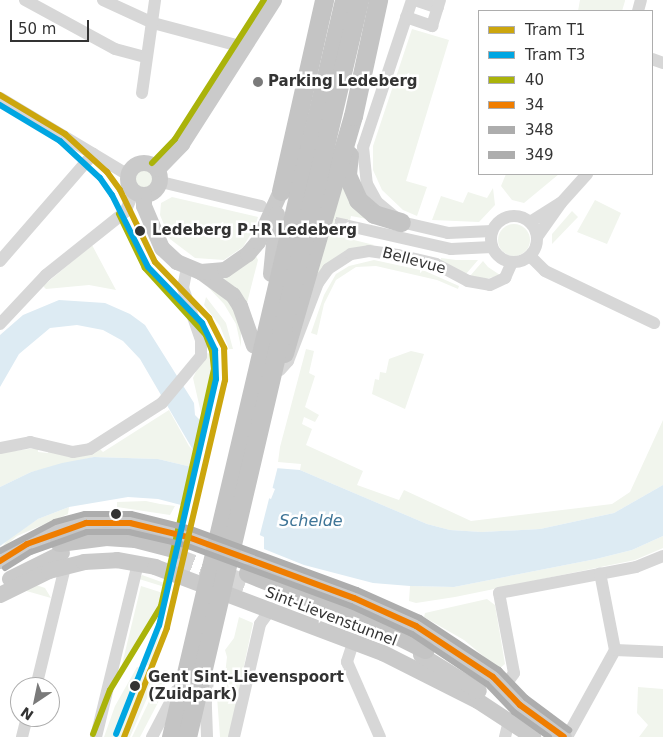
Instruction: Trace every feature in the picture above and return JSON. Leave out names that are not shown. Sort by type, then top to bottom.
[{"type":"highway","points":[[281,191],[324,0]]},
{"type":"highway","points":[[171,737],[344,0]]},
{"type":"highway","points":[[187,737],[359,0]]},
{"type":"highway","points":[[282,362],[353,116],[378,0]]},
{"type":"highway","points":[[353,116],[347,166],[352,192],[374,214],[401,222]]},
{"type":"highway","points":[[62,554],[106,536],[135,538],[176,553]]},
{"type":"highway","name":"Sint-Lievenstunnel","points":[[246,578],[423,652]]},
{"type":"main road","points":[[248,41],[253,18],[265,0]]},
{"type":"main road","points":[[139,194],[155,192],[159,175],[182,144],[274,0]]},
{"type":"main road","points":[[202,584],[210,536],[271,274],[286,241],[338,0]]},
{"type":"main road","points":[[282,362],[278,338],[350,0]]},
{"type":"main road","points":[[159,175],[152,164],[140,163],[128,175],[129,186],[139,194],[156,238],[170,256],[233,296],[240,306],[254,346]]},
{"type":"main road","points":[[271,274],[272,240],[281,191]]},
{"type":"main road","points":[[194,270],[225,270],[248,254],[258,242],[281,191]]},
{"type":"main road","name":"Bellevue","points":[[227,594],[282,362]]},
{"type":"main road","points":[[0,561],[27,544],[59,530],[86,523],[137,524],[210,536],[236,554],[354,598],[416,626],[460,652],[504,687],[520,705],[565,737]]},
{"type":"main road","points":[[0,586],[24,570],[62,554]]},
{"type":"main road","points":[[0,595],[27,580],[62,554]]},
{"type":"main road","points":[[0,570],[23,556],[62,554],[96,561],[138,562],[354,640],[458,690],[507,729],[532,737]]},
{"type":"main road","name":"Sint-Lievenstunnel","points":[[423,652],[504,699],[520,705]]},
{"type":"main road","name":"Sint-Lievenstunnel","points":[[423,652],[487,696],[538,737]]},
{"type":"street","points":[[25,0],[115,49],[145,57]]},
{"type":"street","points":[[103,0],[152,22],[248,41]]},
{"type":"street","points":[[142,93],[145,57],[155,0]]},
{"type":"street","points":[[406,17],[432,26],[439,4],[414,0],[406,17],[362,155],[364,176],[372,193],[386,211],[401,222],[448,233],[492,231]]},
{"type":"street","points":[[0,98],[128,175]]},
{"type":"street","points":[[0,260],[93,154]]},
{"type":"street","points":[[159,175],[261,206]]},
{"type":"street","points":[[530,256],[537,237],[561,202],[585,175]]},
{"type":"street","points":[[0,324],[46,276],[125,212],[139,194]]},
{"type":"street","points":[[530,222],[561,202]]},
{"type":"street","points":[[530,256],[512,262],[500,257],[492,247],[492,231],[499,220],[510,215],[530,222],[537,237]]},
{"type":"street","points":[[349,226],[450,249],[492,247]]},
{"type":"street","name":"Bellevue","points":[[282,362],[288,361],[318,282],[328,269],[352,254],[370,251],[398,255],[436,264],[468,281],[490,285],[505,278],[512,262]]},
{"type":"street","points":[[530,256],[545,271],[654,323]]},
{"type":"street","points":[[0,448],[30,442],[82,451],[97,446],[158,406],[179,380],[196,364],[202,348],[183,288],[194,270]]},
{"type":"street","points":[[38,677],[62,554]]},
{"type":"street","points":[[504,687],[514,673],[499,593],[636,567],[663,556]]},
{"type":"street","points":[[96,737],[138,562]]},
{"type":"street","points":[[565,737],[615,650],[600,573]]},
{"type":"street","points":[[152,737],[182,671],[202,584]]},
{"type":"street","points":[[208,737],[206,702],[210,666],[227,594]]},
{"type":"street","points":[[234,737],[260,624],[271,609]]},
{"type":"street","points":[[354,640],[347,662],[380,737]]},
{"type":"street","points":[[615,650],[663,652]]},
{"type":"shaded area","points":[[580,0],[625,0],[622,10],[578,10]]},
{"type":"shaded area","points":[[412,29],[449,40],[406,181],[427,187],[417,216],[403,210],[382,190],[373,170],[373,146]]},
{"type":"shaded area","points":[[144,168],[152,171],[155,179],[152,187],[144,190],[136,187],[133,179],[136,171]]},
{"type":"shaded area","points":[[506,175],[558,175],[524,203],[512,200],[501,186]]},
{"type":"shaded area","points":[[343,179],[378,221],[351,216],[346,238],[374,245],[315,279]]},
{"type":"shaded area","points":[[493,188],[495,205],[479,222],[432,220],[441,196],[463,203],[468,192],[487,198]]},
{"type":"shaded area","points":[[172,197],[258,217],[255,227],[243,247],[224,260],[195,258],[170,239],[160,215],[161,203]]},
{"type":"shaded area","points":[[595,200],[621,213],[607,244],[577,232]]},
{"type":"shaded area","points":[[572,211],[578,217],[552,244],[552,234]]},
{"type":"shaded area","points":[[514,224],[520,225],[525,229],[529,234],[529,246],[525,251],[520,255],[514,256],[508,255],[503,251],[499,246],[498,240],[499,234],[503,229],[508,225]]},
{"type":"shaded area","points":[[92,245],[116,290],[89,285],[46,289],[43,286]]},
{"type":"shaded area","points":[[256,256],[258,260],[247,303],[223,277]]},
{"type":"shaded area","points":[[441,258],[478,260],[466,274],[441,262]]},
{"type":"shaded area","points":[[374,260],[425,271],[459,286],[458,289],[437,280],[376,266],[356,267],[336,280],[324,304],[317,335],[311,333],[324,295],[336,274],[349,266]]},
{"type":"shaded area","points":[[483,261],[500,275],[486,279],[470,276]]},
{"type":"shaded area","points":[[209,282],[215,284],[241,318],[241,347],[236,324],[224,304],[208,287]]},
{"type":"shaded area","points":[[206,297],[226,323],[233,349],[229,349],[220,326],[204,305]]},
{"type":"shaded area","points":[[306,349],[314,351],[309,373],[315,376],[305,407],[319,415],[315,422],[304,417],[302,424],[312,429],[306,445],[363,471],[357,485],[399,500],[404,490],[471,521],[612,504],[630,492],[663,420],[663,485],[614,513],[540,529],[482,532],[450,530],[427,524],[300,470],[301,464],[278,462],[280,447]]},
{"type":"shaded area","points":[[411,351],[424,354],[405,409],[372,394],[375,379],[379,380],[380,372],[386,373],[389,359]]},
{"type":"shaded area","points":[[205,353],[215,354],[216,366],[208,418],[201,413],[193,378]]},
{"type":"shaded area","points":[[169,410],[189,446],[198,455],[196,468],[158,459],[94,457],[31,472],[0,487],[0,454],[4,452],[38,448],[38,452],[48,453],[49,450],[100,449],[103,452]]},
{"type":"shaded area","points":[[146,501],[175,506],[170,515],[117,507],[117,502]]},
{"type":"shaded area","points":[[69,507],[68,514],[17,536],[0,550],[8,539],[38,519]]},
{"type":"shaded area","points":[[663,536],[663,548],[635,560],[455,597],[416,603],[409,601],[410,586],[454,587],[596,559],[632,550]]},
{"type":"shaded area","points":[[142,575],[167,584],[168,588],[139,579]]},
{"type":"shaded area","points":[[36,585],[45,588],[51,598],[23,590]]},
{"type":"shaded area","points":[[141,586],[163,593],[146,636],[118,681]]},
{"type":"shaded area","points":[[487,599],[495,605],[505,664],[499,669],[464,640],[424,617],[425,613]]},
{"type":"shaded area","points":[[166,614],[150,666],[140,664],[157,636]]},
{"type":"shaded area","points":[[239,617],[253,623],[229,737],[220,737],[217,697],[223,692],[227,657],[225,650],[234,638]]},
{"type":"shaded area","points":[[137,667],[149,669],[121,737],[104,737],[115,706]]},
{"type":"shaded area","points":[[164,670],[168,671],[162,695],[140,737],[132,737]]},
{"type":"shaded area","points":[[154,671],[158,673],[130,737],[126,737]]},
{"type":"shaded area","points":[[638,687],[663,689],[663,737],[639,737],[648,725],[637,713]]},
{"type":"water","name":"Schelde","points":[[59,300],[105,303],[130,314],[145,325],[194,403],[195,415],[228,449],[275,468],[300,470],[427,524],[450,530],[482,532],[540,529],[614,513],[663,485],[663,536],[632,550],[596,559],[454,587],[373,583],[304,565],[264,549],[264,537],[208,512],[158,499],[128,497],[69,507],[38,519],[0,546],[0,487],[31,472],[62,463],[94,457],[158,459],[196,468],[271,499],[275,489],[193,450],[140,359],[123,341],[103,330],[77,325],[50,328],[19,354],[0,387],[0,335],[23,315]]},
{"type":"pier","points":[[206,424],[229,447],[278,466],[272,490],[199,457]]},
{"type":"pier","points":[[197,466],[270,495],[259,538],[187,508]]},
{"type":"tunnel","points":[[317,219],[349,226]]},
{"type":"tunnel","points":[[175,557],[245,583]]},
{"type":"tram line","name":"T1","points":[[0,95],[65,134],[107,172],[120,190],[155,262],[209,318],[224,348],[225,380],[167,628],[124,737]]},
{"type":"tram line","name":"T3","points":[[0,105],[60,141],[100,178],[112,195],[148,267],[202,323],[215,350],[216,379],[159,625],[116,734]]},
{"type":"transit line","name":"40","points":[[152,163],[175,139],[264,0]]},
{"type":"transit line","name":"40","points":[[93,734],[110,690],[161,606],[214,369],[212,351],[206,335],[145,268],[119,214]]},
{"type":"transit line","name":"349","points":[[0,551],[55,522],[85,514],[131,514],[191,529],[357,590],[420,618],[499,670],[526,698],[569,730]]},
{"type":"transit line","name":"34","points":[[0,561],[27,544],[86,523],[130,523],[188,537],[354,598],[416,626],[493,677],[520,705],[564,737]]},
{"type":"transit line","name":"348","points":[[5,568],[31,552],[87,532],[129,532],[185,545],[351,606],[412,634],[487,684],[514,712],[549,737]]},
{"type":"place","name":"Parking Ledeberg","points":[[258,82]]},
{"type":"place","name":"Ledeberg P+R Ledeberg","points":[[140,231]]},
{"type":"place","name":"Gent Sint-Lievenspoort (Zuidpark)","points":[[135,686]]}]
